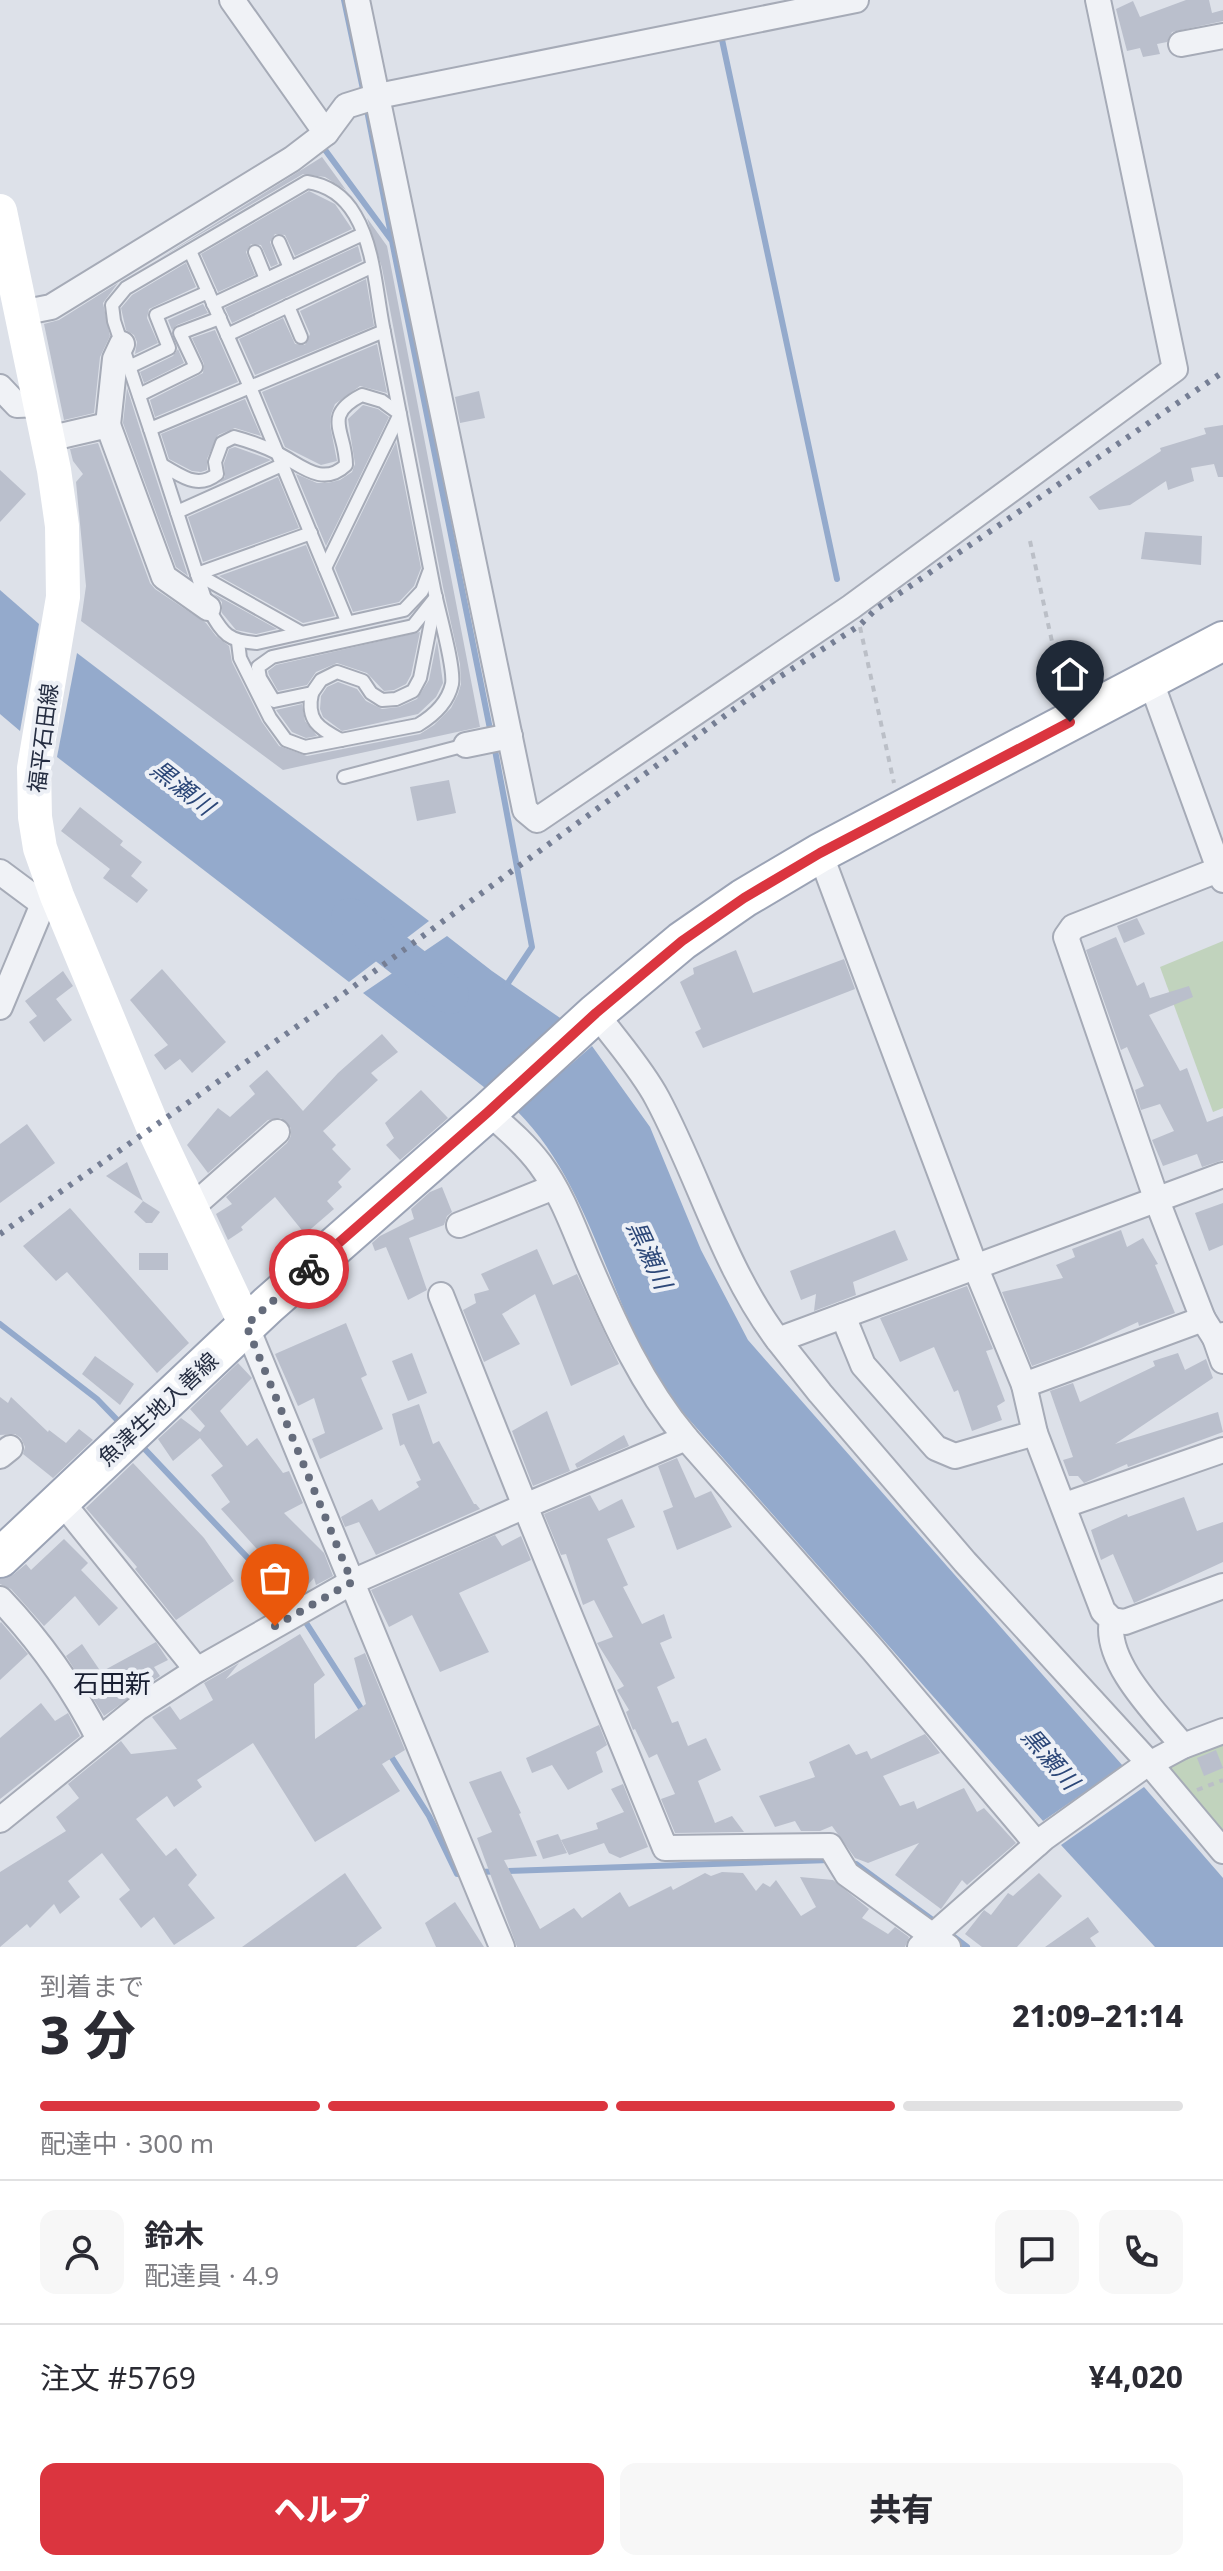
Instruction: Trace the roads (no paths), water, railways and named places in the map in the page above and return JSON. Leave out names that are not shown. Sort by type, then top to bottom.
[{"type":"main road","name":"福平石田線","points":[[0,211],[48,439],[62,526],[63,597],[34,768],[35,817],[50,900],[246,1325]]},
{"type":"main road","name":"魚津生地入善線","points":[[0,1558],[246,1325],[682,941],[744,898],[820,853],[1223,641]]},
{"type":"street","points":[[232,0],[326,133]]},
{"type":"street","points":[[357,0],[525,810],[537,820],[851,607],[1175,369],[1098,0]]},
{"type":"street","points":[[21,313],[51,307],[292,159],[326,133],[346,106],[378,96],[856,0]]},
{"type":"street","points":[[1181,44],[1223,36]]},
{"type":"street","points":[[126,356],[115,359],[108,425],[164,577],[208,608]]},
{"type":"street","points":[[0,387],[17,405],[41,404]]},
{"type":"street","points":[[48,439],[108,425]]},
{"type":"street","points":[[1150,679],[1222,873],[1073,927],[1066,937],[1156,1198],[1214,1330],[1223,1361]]},
{"type":"street","points":[[466,745],[510,736]]},
{"type":"street","points":[[820,853],[975,1266],[1024,1385],[1035,1433],[1103,1611],[1112,1620],[1125,1622],[1223,1586]]},
{"type":"street","points":[[0,872],[50,900],[0,1007]]},
{"type":"street","points":[[589,1020],[656,1097],[721,1243],[757,1311],[778,1340],[965,1562],[1223,1851]]},
{"type":"street","points":[[492,1108],[540,1164],[554,1187],[627,1350],[642,1378],[686,1438],[1040,1841]]},
{"type":"street","points":[[191,1208],[277,1132]]},
{"type":"street","points":[[778,1340],[1223,1175]]},
{"type":"street","points":[[459,1225],[554,1187]]},
{"type":"street","points":[[441,1295],[665,1848],[830,1846],[847,1874],[933,1943],[1040,1841],[1145,1767],[1183,1746],[1223,1731]]},
{"type":"street","points":[[843,1316],[863,1365],[936,1448],[955,1456],[1035,1433]]},
{"type":"street","points":[[246,1325],[502,1947]]},
{"type":"street","points":[[1024,1385],[1214,1330]]},
{"type":"street","points":[[0,1820],[138,1708],[197,1670],[352,1582],[686,1438]]},
{"type":"street","points":[[1065,1505],[1223,1450]]},
{"type":"street","points":[[61,1501],[197,1670]]},
{"type":"street","points":[[0,1599],[53,1659],[99,1739]]},
{"type":"street","points":[[1112,1620],[1109,1632],[1120,1665],[1183,1746]]},
{"type":"lane","points":[[238,642],[240,658],[270,718],[286,740],[305,747],[418,725],[430,718],[446,699],[452,682],[384,331],[363,234],[355,215],[339,194],[322,184],[307,182],[126,288],[112,305],[114,321],[208,608],[222,633],[238,642],[257,643],[404,610],[422,591],[430,569]]},
{"type":"lane","points":[[126,356],[169,348],[156,315],[266,279],[363,234]]},
{"type":"lane","points":[[279,242],[290,268]]},
{"type":"lane","points":[[190,251],[347,621]]},
{"type":"lane","points":[[255,252],[266,279]]},
{"type":"lane","points":[[227,335],[371,267]]},
{"type":"lane","points":[[288,306],[301,337]]},
{"type":"lane","points":[[139,395],[196,367],[180,333],[220,318]]},
{"type":"lane","points":[[150,429],[384,331]]},
{"type":"lane","points":[[162,465],[186,478],[208,482],[217,474],[215,462],[222,443],[234,437],[309,472],[324,475],[337,473],[346,465],[346,451],[338,427],[339,413],[348,403],[362,395],[382,401],[400,414]]},
{"type":"lane","points":[[325,568],[400,414]]},
{"type":"lane","points":[[177,512],[280,459]]},
{"type":"lane","points":[[197,574],[311,533]]},
{"type":"lane","points":[[197,574],[300,632]]},
{"type":"lane","points":[[312,693],[274,701],[260,678],[258,667],[272,657],[413,626],[436,597]]},
{"type":"lane","points":[[341,740],[315,724],[309,707],[312,693],[321,680],[337,672],[363,681],[371,693],[382,700],[396,699],[413,691],[420,678],[436,597]]},
{"type":"lane","points":[[344,777],[466,745]]},
{"type":"water","points":[[0,590],[39,624],[20,731],[0,714]]},
{"type":"water","points":[[77,653],[429,921],[349,982],[57,757]]},
{"type":"water","points":[[447,936],[566,1022],[489,1091],[363,993]]},
{"type":"water","points":[[592,1046],[650,1127],[701,1250],[748,1340],[1123,1766],[1043,1821],[679,1408],[649,1361],[574,1192],[539,1136],[517,1111]]},
{"type":"water","points":[[1144,1787],[1223,1878],[1223,1947],[1155,1947],[1061,1845]]},
{"type":"waterway","points":[[344,0],[364,94]]},
{"type":"waterway","points":[[721,35],[837,579]]},
{"type":"waterway","points":[[366,105],[392,240]]},
{"type":"waterway","points":[[320,143],[392,241],[491,734]]},
{"type":"waterway","points":[[494,745],[532,947],[506,986]]},
{"type":"waterway","name":"黒瀬川","points":[[350,917],[450,995]]},
{"type":"waterway","points":[[0,1324],[97,1399],[123,1426]]},
{"type":"waterway","points":[[139,1443],[296,1609]]},
{"type":"waterway","points":[[303,1618],[364,1713]]},
{"type":"waterway","points":[[389,1753],[429,1816],[457,1874],[466,1873]]},
{"type":"waterway","points":[[477,1872],[830,1860]]},
{"type":"waterway","points":[[849,1863],[856,1864],[938,1924]]},
{"type":"waterway","points":[[950,1934],[967,1947]]},
{"type":"railway","points":[[0,1234],[342,995],[767,685],[860,625],[875,610],[1223,372]]},
{"type":"district","name":"石田新","points":[[112,1684]]}]
